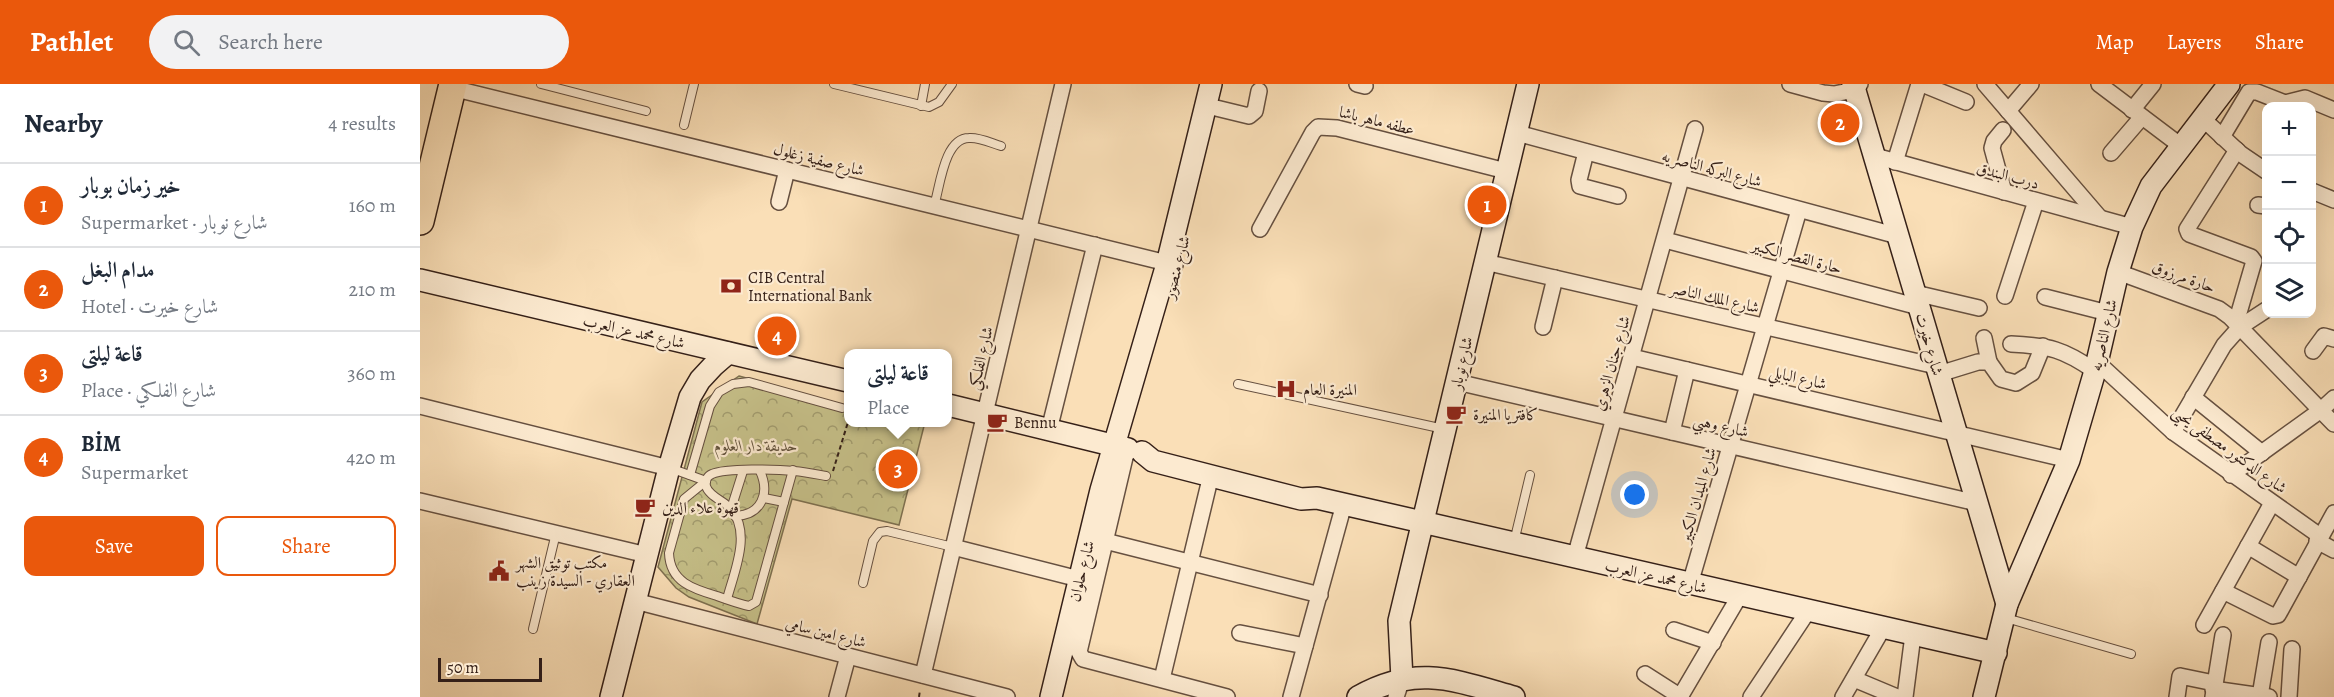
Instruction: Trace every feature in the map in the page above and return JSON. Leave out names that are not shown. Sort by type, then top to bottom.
[{"type":"highway","points":[[420,154],[448,85]]},
{"type":"highway","points":[[420,221],[448,85]]},
{"type":"street","name":"شارع الفلكي","points":[[923,675],[1064,84]]},
{"type":"street","name":"شارع منصور","points":[[1128,449],[1172,264],[1211,84]]},
{"type":"street","name":"شارع منصور","points":[[1172,264],[1222,84]]},
{"type":"street","name":"شارع نوبار","points":[[1399,688],[1399,621],[1528,84]]},
{"type":"street","points":[[1790,84],[1834,94],[1856,86]]},
{"type":"street","points":[[1895,162],[1920,84],[1966,102]]},
{"type":"street","points":[[1985,84],[2100,218]]},
{"type":"street","points":[[2008,111],[2031,84]]},
{"type":"street","points":[[2098,84],[2181,146]]},
{"type":"street","points":[[2111,153],[2153,84]]},
{"type":"street","name":"شارع الناصريه","points":[[1984,697],[2006,611],[2069,460],[2132,227],[2151,186],[2229,84]]},
{"type":"street","name":"شارع صفية زغلول","points":[[448,85],[482,89],[787,170],[1172,264]]},
{"type":"street","name":"شارع خيرت","points":[[1856,86],[2006,611]]},
{"type":"street","points":[[1216,108],[1246,117],[1252,115],[1259,91]]},
{"type":"street","points":[[2222,136],[2249,92],[2257,92],[2285,103],[2305,98],[2334,110]]},
{"type":"street","points":[[2202,118],[2237,150],[2262,168]]},
{"type":"street","name":"عطفه ماهر باشا","points":[[1260,229],[1313,132],[1318,127],[1337,128],[1506,171]]},
{"type":"street","name":"شارع جنان الزهري","points":[[1575,557],[1695,129]]},
{"type":"street","points":[[2004,130],[1994,141],[1992,147],[2004,192]]},
{"type":"street","name":"شارع البركه الناصريه","points":[[1517,133],[1898,236]]},
{"type":"street","points":[[2173,432],[2238,325],[2254,261],[2251,257],[2189,234],[2187,229],[2237,150]]},
{"type":"street","points":[[1586,152],[1579,180],[1580,186],[1618,196]]},
{"type":"street","name":"درب البندق","points":[[1875,156],[2132,227]]},
{"type":"street","points":[[779,202],[787,170]]},
{"type":"street","points":[[2316,192],[2334,200]]},
{"type":"street","points":[[2005,296],[2036,201]]},
{"type":"street","name":"شارع الميدان الكبير","points":[[1690,584],[1799,210]]},
{"type":"street","name":"حارة القصر الكبير","points":[[1665,240],[1781,271],[1917,300],[1979,308]]},
{"type":"street","points":[[1049,430],[1095,246]]},
{"type":"street","name":"شارع الملك الناصر","points":[[1485,262],[1648,299],[1937,370]]},
{"type":"street","name":"حارة مرزوق","points":[[2118,272],[2219,309],[2238,325],[2334,424]]},
{"type":"street","points":[[1543,327],[1555,278]]},
{"type":"street","name":"شارع محمد عز العرب","points":[[420,280],[844,380]]},
{"type":"street","points":[[2045,297],[2108,313]]},
{"type":"street","points":[[2238,325],[2262,312]]},
{"type":"street","points":[[2313,351],[2324,336],[2334,339]]},
{"type":"street","points":[[1984,338],[1991,363],[2001,379],[2009,382],[2021,381],[2031,373],[2043,346]]},
{"type":"street","name":"شارع الدكتور مصطفى يحيى","points":[[2011,344],[2043,346],[2071,355],[2096,367],[2173,432],[2334,550]]},
{"type":"street","points":[[615,696],[646,555],[690,397],[700,380],[728,353]]},
{"type":"street","name":"شارع البابلي","points":[[1632,357],[2069,460]]},
{"type":"street","points":[[1937,370],[1978,362],[1991,363]]},
{"type":"street","points":[[1672,432],[1687,370]]},
{"type":"street","name":"شارع وهبي","points":[[1457,382],[1977,503]]},
{"type":"street","points":[[2193,397],[2262,453]]},
{"type":"street","points":[[2231,475],[2321,410],[2334,398]]},
{"type":"street","points":[[420,406],[669,468]]},
{"type":"street","name":"شارع محمد عز العرب","points":[[952,406],[1128,449],[1156,451],[1300,485],[1310,490],[1317,498]]},
{"type":"street","points":[[1128,449],[1079,648],[1083,659],[1162,679],[1206,694],[1227,697]]},
{"type":"street","name":"شارع محمد عز العرب","points":[[1128,449],[1153,461],[1301,499],[1317,498],[1996,653]]},
{"type":"street","name":"شارع حلوان","points":[[1051,697],[1101,490],[1128,449]]},
{"type":"street","points":[[1162,679],[1211,475]]},
{"type":"street","points":[[420,501],[646,555]]},
{"type":"street","points":[[2204,626],[2272,503]]},
{"type":"street","points":[[1291,697],[1344,504]]},
{"type":"street","points":[[2223,591],[2273,616],[2280,613],[2334,513]]},
{"type":"street","points":[[1105,541],[1320,595]]},
{"type":"street","points":[[2248,546],[2299,577]]},
{"type":"street","points":[[954,547],[1079,579]]},
{"type":"street","points":[[1646,674],[1680,697],[1740,595]]},
{"type":"street","name":"شارع امين سامي","points":[[635,602],[923,675],[951,690],[1007,697]]},
{"type":"street","points":[[1751,697],[1808,611]]},
{"type":"street","points":[[1843,697],[1883,628]]},
{"type":"street","points":[[1674,630],[1713,643]]},
{"type":"street","points":[[1240,633],[1305,646]]},
{"type":"street","points":[[1905,697],[1913,635]]},
{"type":"street","points":[[2213,690],[2223,635]]},
{"type":"street","points":[[2177,697],[2179,677],[2213,690],[2265,696],[2269,642]]},
{"type":"street","points":[[2289,697],[2292,649]]},
{"type":"street","points":[[837,697],[848,656]]},
{"type":"street","points":[[1358,697],[1399,688],[1421,676],[1440,678],[1513,697]]},
{"type":"street","points":[[1854,679],[1897,697]]},
{"type":"lane","points":[[541,84],[646,111]]},
{"type":"lane","points":[[684,125],[694,84]]},
{"type":"lane","points":[[834,84],[929,107],[939,102],[952,84]]},
{"type":"lane","points":[[921,106],[926,84]]},
{"type":"lane","points":[[934,206],[948,153],[957,141],[972,137],[1001,146]]},
{"type":"lane","points":[[690,475],[710,406],[714,398],[726,387],[749,382],[842,408]]},
{"type":"lane","points":[[1238,384],[1445,429]]},
{"type":"lane","points":[[669,468],[706,481]]},
{"type":"lane","points":[[793,470],[756,602],[747,606],[684,584],[672,570],[669,553],[684,499],[713,474],[793,470],[826,476]]},
{"type":"lane","points":[[727,599],[741,541],[733,513],[743,471]]},
{"type":"lane","points":[[706,481],[709,491],[733,513],[743,516],[756,509],[764,498],[765,484],[760,471]]},
{"type":"lane","points":[[1514,543],[1530,475]]},
{"type":"lane","points":[[764,498],[784,502]]},
{"type":"lane","points":[[863,582],[873,541],[880,532],[887,531],[954,547]]},
{"type":"lane","points":[[533,629],[556,533]]},
{"type":"lane","points":[[2006,611],[2131,654]]},
{"type":"path","points":[[826,476],[836,467],[848,427]]},
{"type":"green space","name":"حديقة دار العلوم","points":[[739,376],[844,405],[844,427],[924,427],[899,525],[792,499],[757,624],[689,597],[676,588],[658,567],[702,402]]},
{"type":"place","name":"مدام البغل","points":[[1840,123]]},
{"type":"place","name":"خير زمان بوبار","points":[[1487,205]]},
{"type":"place","name":"CIB Central International Bank","points":[[731,286]]},
{"type":"place","name":"BİM","points":[[777,336]]},
{"type":"place","name":"المنيرة العام","points":[[1286,389]]},
{"type":"place","name":"كافتريا المنيرة","points":[[1456,414]]},
{"type":"place","name":"Bennu","points":[[997,422]]},
{"type":"place","name":"قاعة ليلتى","points":[[898,469]]},
{"type":"place","name":"قهوة علاء الدين","points":[[645,507]]},
{"type":"place","name":"مكتب توثيق الشهر العقاري - السيدة زينب","points":[[499,571]]}]
